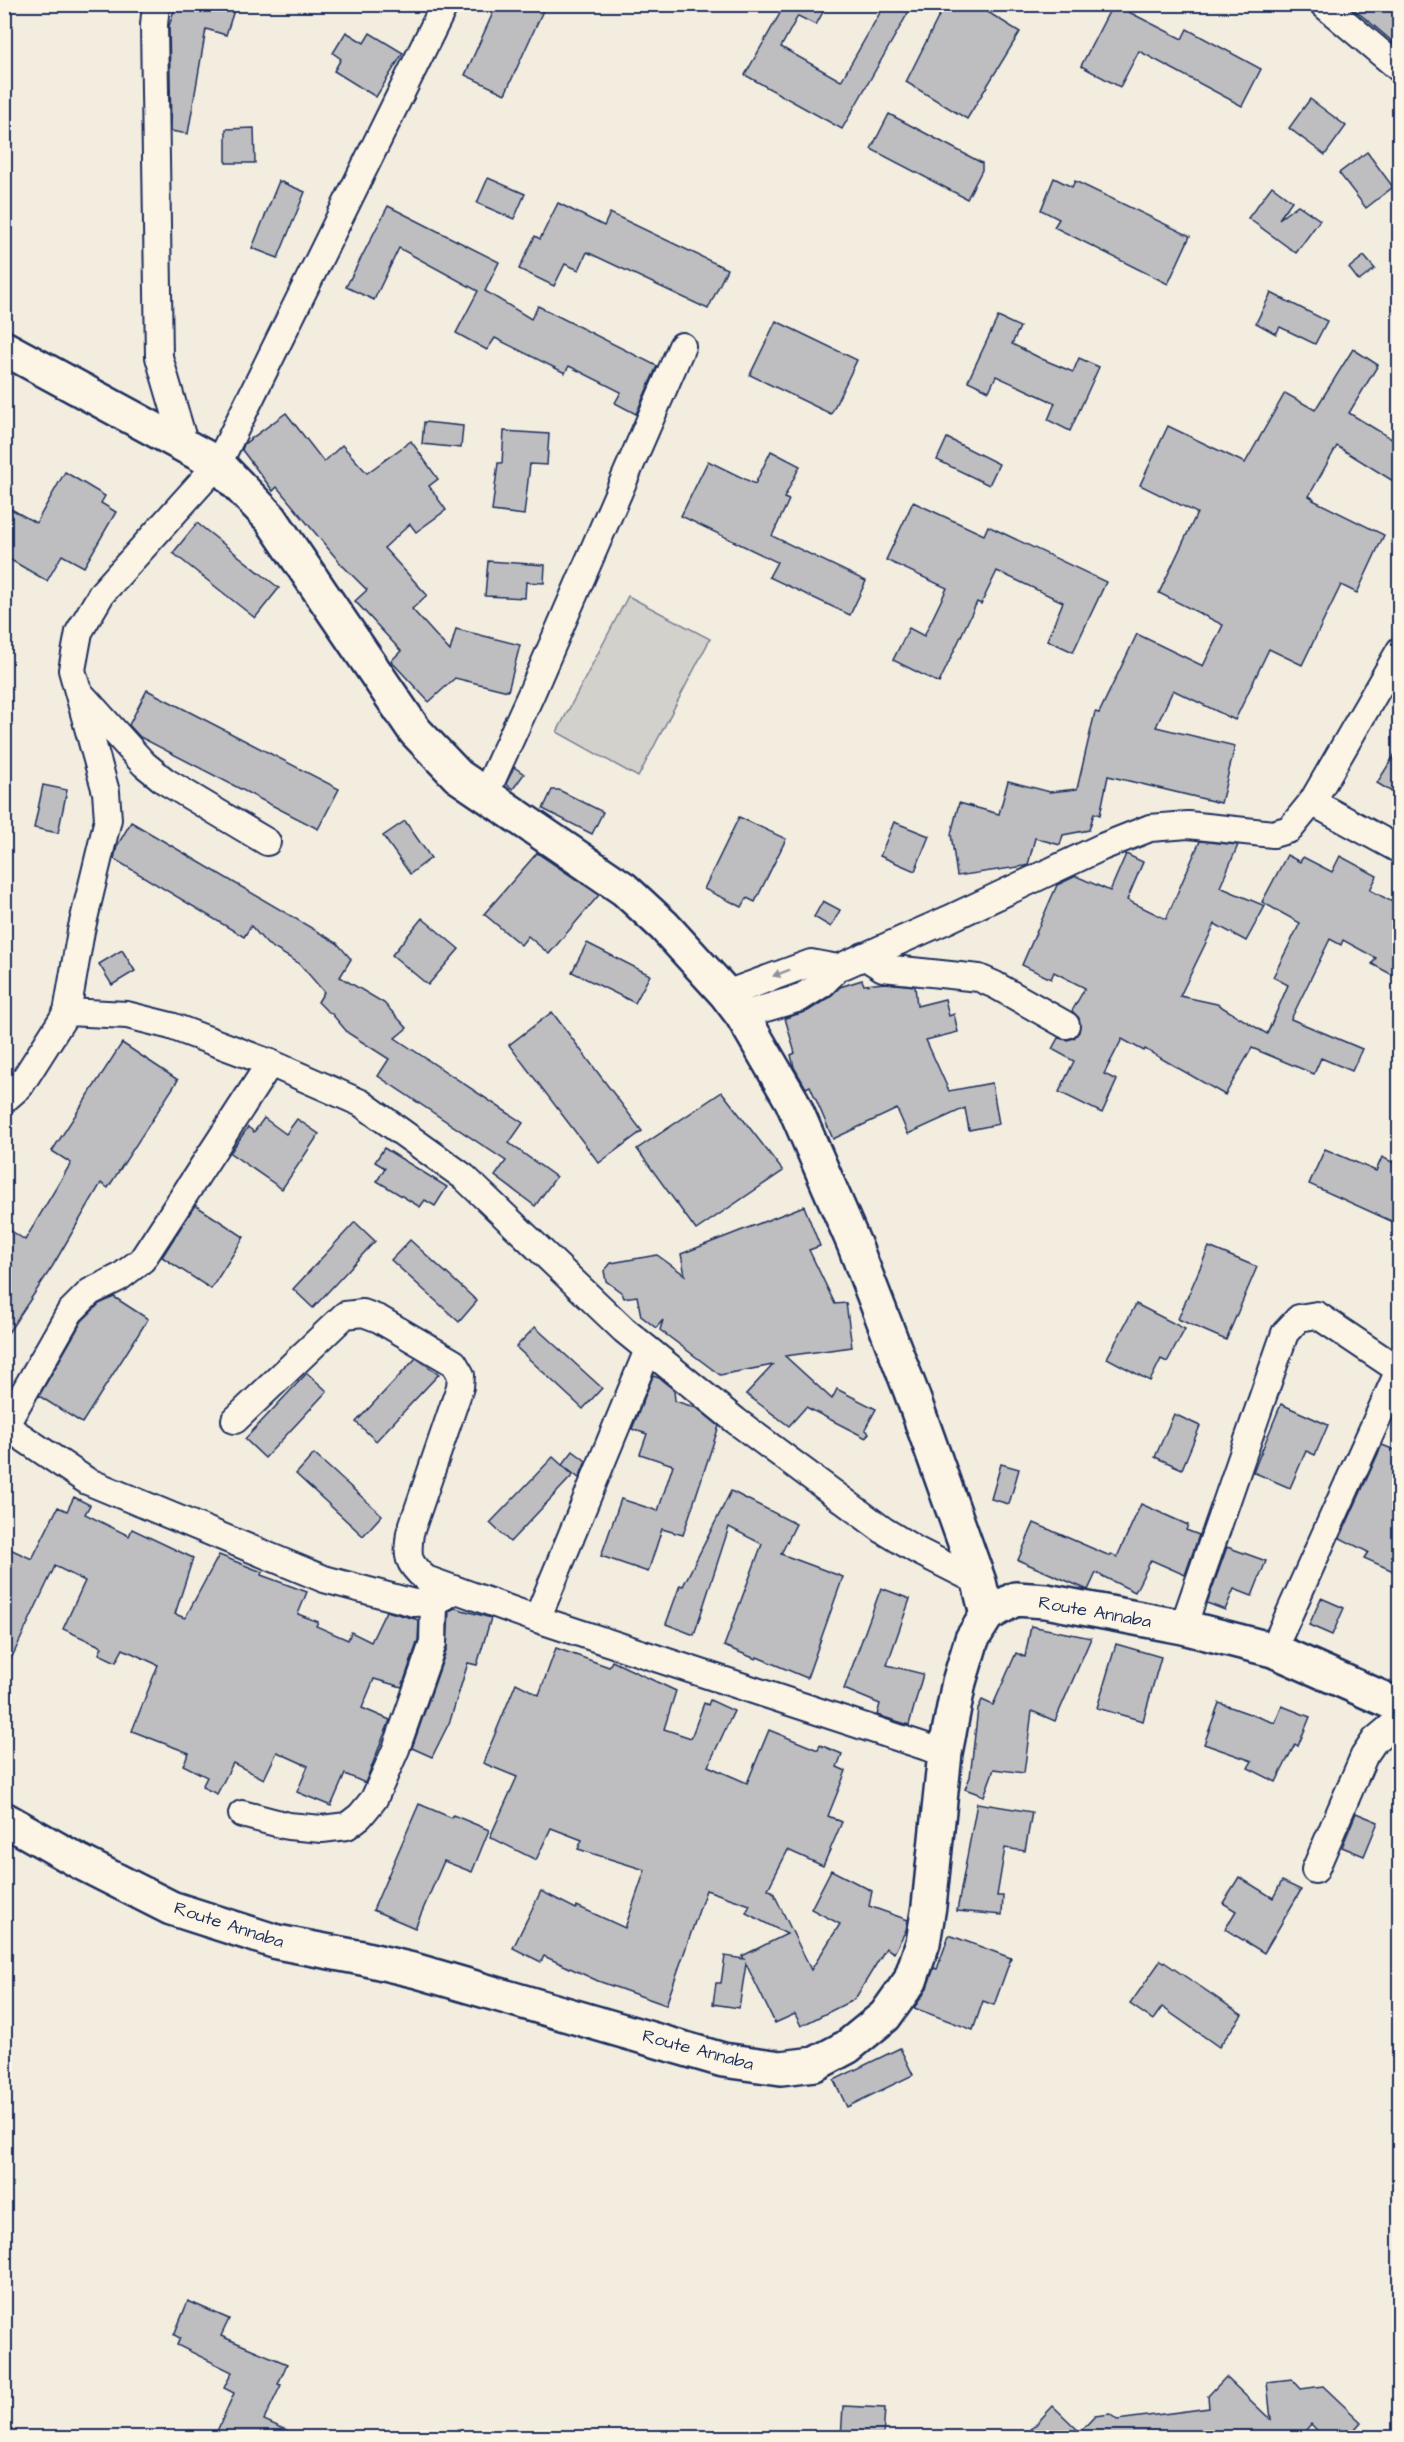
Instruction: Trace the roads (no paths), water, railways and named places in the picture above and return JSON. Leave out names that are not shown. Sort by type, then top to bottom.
[{"type":"main road","points":[[4,348],[218,464],[271,519],[415,731],[458,776],[624,889],[664,926],[734,1005],[792,1101],[854,1244],[910,1389],[979,1582],[987,1615]]},
{"type":"main road","name":"Route Annaba","points":[[4,1819],[80,1862],[171,1908],[277,1942],[417,1971],[723,2060],[781,2068],[814,2064],[848,2047],[885,2016],[910,1981],[922,1943],[929,1906],[945,1753],[959,1682],[972,1639],[987,1615],[1015,1599],[1046,1601],[1183,1627],[1273,1650],[1400,1706]]},
{"type":"street","points":[[156,4],[153,25],[159,357],[185,446]]},
{"type":"street","points":[[4,1100],[20,1086],[67,1012],[81,931],[108,819],[106,792],[72,670],[79,632],[102,593],[218,464],[445,4]]},
{"type":"street","points":[[1340,10],[1400,69]]},
{"type":"street","points":[[485,795],[682,346]]},
{"type":"street","points":[[734,1005],[800,998],[822,984],[838,968],[1102,847],[1150,828],[1188,825],[1273,834],[1290,829],[1312,802],[1400,650]]},
{"type":"street","points":[[77,690],[144,764],[165,781],[267,842]]},
{"type":"street","points":[[1312,802],[1400,850]]},
{"type":"street","points":[[864,956],[883,968],[979,978],[995,984],[1066,1025]]},
{"type":"street","points":[[67,1012],[127,1015],[171,1026],[270,1063],[361,1103],[464,1177],[624,1330],[736,1421],[882,1530],[979,1582]]},
{"type":"street","points":[[270,1063],[142,1260],[120,1277],[90,1292],[70,1312],[5,1426],[87,1481],[145,1507],[324,1579],[414,1603],[445,1596],[537,1618],[945,1753]]},
{"type":"street","points":[[235,1420],[345,1315],[363,1313],[379,1319],[454,1364],[461,1375],[460,1388],[410,1533],[407,1555],[414,1569],[445,1596]]},
{"type":"street","points":[[1183,1627],[1285,1333],[1299,1318],[1317,1315],[1399,1369],[1273,1650]]},
{"type":"street","points":[[537,1618],[648,1350]]},
{"type":"street","points":[[242,1814],[288,1826],[322,1829],[347,1826],[360,1816],[374,1800],[391,1759],[434,1643],[445,1596]]},
{"type":"street","points":[[1315,1870],[1364,1756],[1375,1740],[1400,1719]]}]
